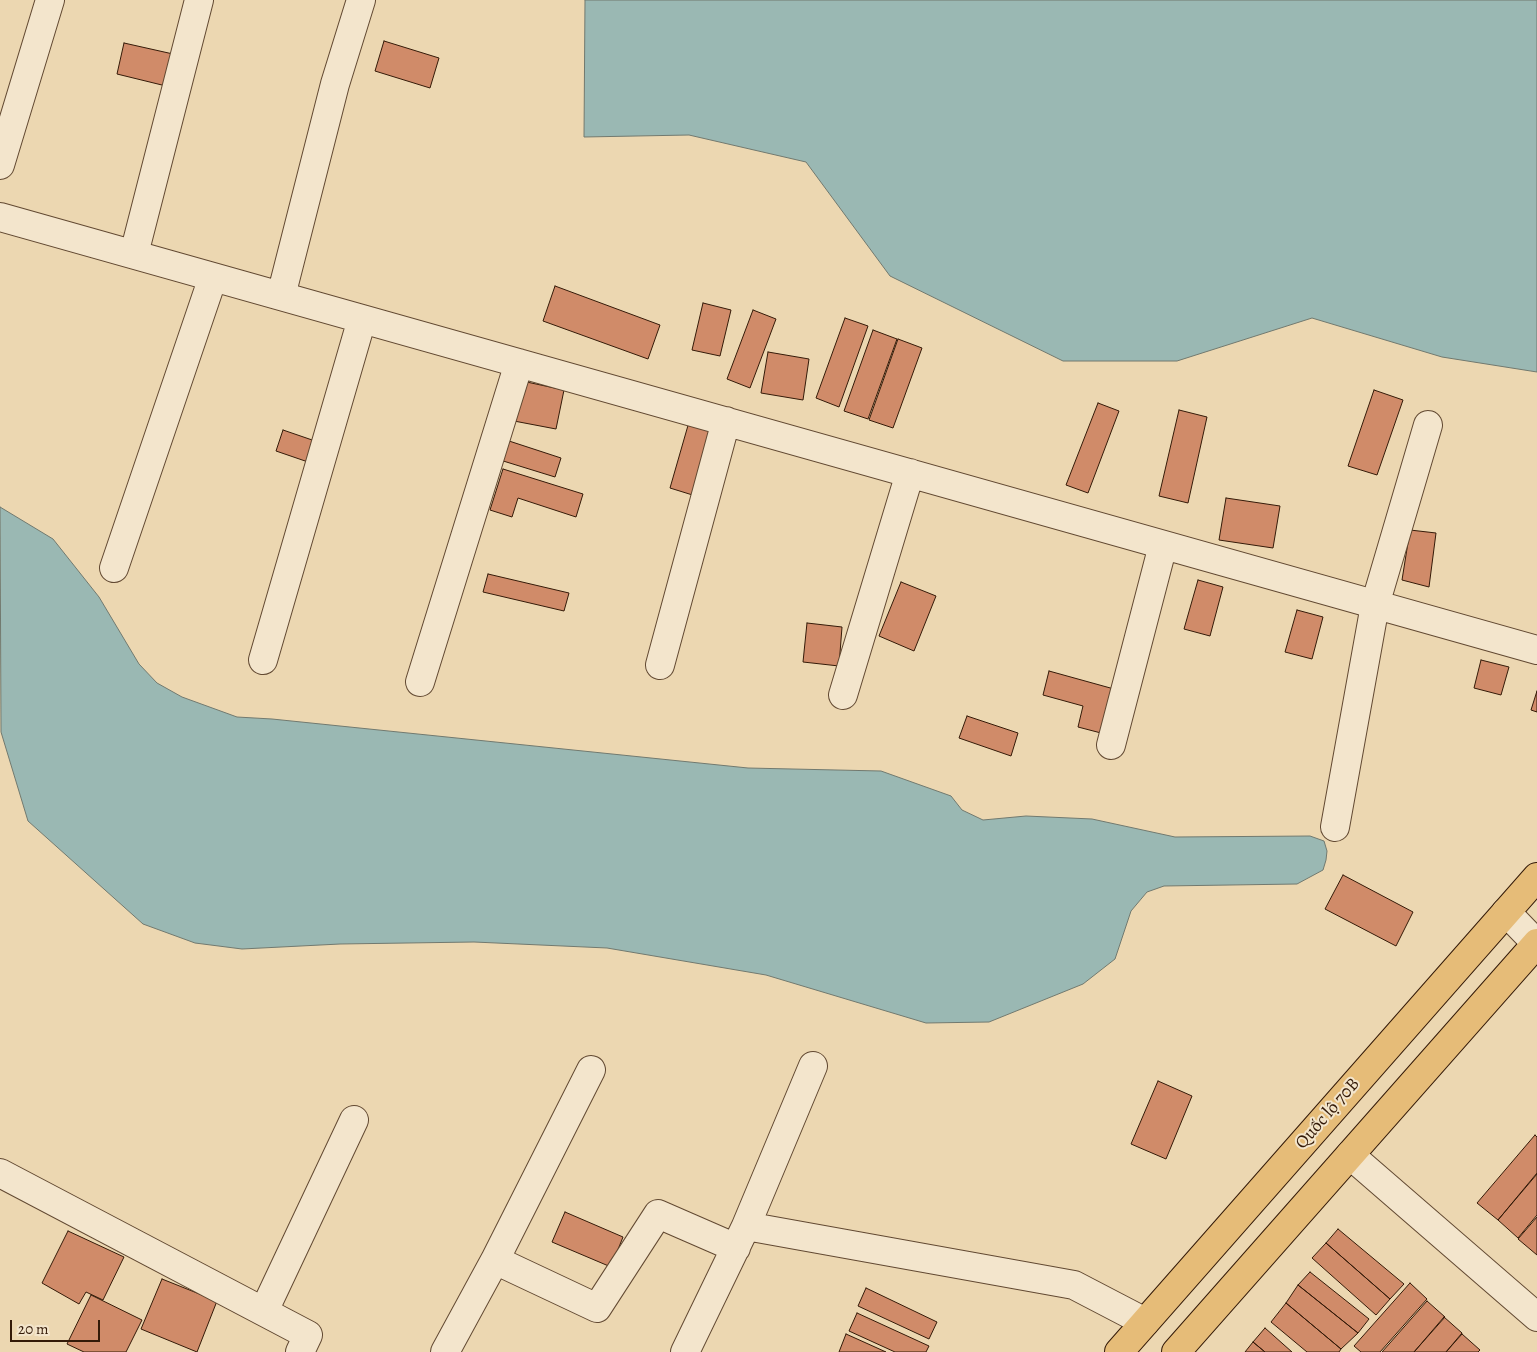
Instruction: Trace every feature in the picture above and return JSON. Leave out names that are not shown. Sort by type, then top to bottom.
[{"type":"main road","name":"Quốc lộ 70B","points":[[1119,1352],[1537,877]]},
{"type":"main road","points":[[1486,935],[1519,964]]},
{"type":"main road","points":[[1176,1352],[1537,944]]},
{"type":"street","points":[[0,165],[50,0]]},
{"type":"street","points":[[134,254],[199,0]]},
{"type":"street","points":[[281,296],[335,84],[361,0]]},
{"type":"street","points":[[0,217],[1537,650]]},
{"type":"street","points":[[114,568],[213,277]]},
{"type":"street","points":[[264,660],[362,319]]},
{"type":"street","points":[[420,682],[519,363]]},
{"type":"street","points":[[660,666],[726,421]]},
{"type":"street","points":[[1335,827],[1375,605],[1428,425]]},
{"type":"street","points":[[842,695],[910,473]]},
{"type":"street","points":[[1111,745],[1163,545]]},
{"type":"street","points":[[1506,912],[1537,944]]},
{"type":"street","points":[[685,1352],[741,1237],[812,1066]]},
{"type":"street","points":[[445,1352],[495,1260],[591,1070]]},
{"type":"street","points":[[264,1311],[354,1120]]},
{"type":"street","points":[[1350,1155],[1537,1317]]},
{"type":"street","points":[[0,1173],[308,1335],[300,1352]]},
{"type":"street","points":[[495,1260],[597,1308],[658,1214],[741,1237],[1074,1285],[1145,1322]]},
{"type":"water","points":[[585,0],[1537,0],[1537,372],[1442,357],[1312,318],[1177,361],[1063,361],[890,276],[806,162],[689,135],[584,137]]},
{"type":"water","points":[[0,507],[53,539],[99,597],[139,664],[157,683],[182,697],[237,717],[748,768],[881,771],[951,796],[962,810],[983,820],[1026,816],[1092,819],[1175,837],[1310,836],[1324,841],[1327,851],[1326,860],[1323,870],[1297,884],[1164,886],[1147,892],[1131,911],[1115,959],[1083,984],[989,1022],[926,1023],[766,975],[607,948],[474,942],[340,944],[242,949],[195,943],[143,924],[28,821],[1,732]]},
{"type":"building","points":[[384,41],[439,58],[430,88],[375,71]]},
{"type":"building","points":[[124,43],[173,54],[166,86],[117,74]]},
{"type":"building","points":[[555,286],[660,325],[648,359],[543,321]]},
{"type":"building","points":[[703,303],[731,310],[720,356],[692,350]]},
{"type":"building","points":[[753,310],[776,319],[750,388],[727,379]]},
{"type":"building","points":[[845,318],[868,326],[839,407],[816,398]]},
{"type":"building","points":[[873,330],[897,339],[868,419],[844,411]]},
{"type":"building","points":[[898,339],[922,348],[893,428],[869,420]]},
{"type":"building","points":[[768,352],[809,359],[803,400],[761,393]]},
{"type":"building","points":[[522,381],[564,390],[556,429],[514,421]]},
{"type":"building","points":[[1374,390],[1403,400],[1377,475],[1348,466]]},
{"type":"building","points":[[1098,403],[1119,411],[1088,493],[1066,485]]},
{"type":"building","points":[[1179,410],[1207,417],[1188,503],[1159,496]]},
{"type":"building","points":[[689,422],[719,431],[699,497],[670,488]]},
{"type":"building","points":[[283,430],[318,442],[311,463],[276,451]]},
{"type":"building","points":[[506,440],[561,458],[555,477],[500,460]]},
{"type":"building","points":[[503,469],[583,494],[576,517],[518,498],[512,517],[490,510]]},
{"type":"building","points":[[1226,498],[1280,506],[1273,548],[1219,540]]},
{"type":"building","points":[[1410,530],[1436,533],[1429,587],[1402,580]]},
{"type":"building","points":[[488,574],[569,593],[564,611],[483,592]]},
{"type":"building","points":[[1198,580],[1223,587],[1210,636],[1184,629]]},
{"type":"building","points":[[901,582],[936,596],[914,651],[879,636]]},
{"type":"building","points":[[1297,610],[1323,617],[1312,659],[1285,652]]},
{"type":"building","points":[[807,623],[842,627],[839,666],[803,662]]},
{"type":"building","points":[[1481,660],[1509,667],[1501,695],[1474,688]]},
{"type":"building","points":[[1049,671],[1114,689],[1101,733],[1078,727],[1083,706],[1043,695]]},
{"type":"building","points":[[1537,691],[1537,712],[1531,710]]},
{"type":"building","points":[[967,716],[1018,733],[1011,756],[959,738]]},
{"type":"building","points":[[1343,875],[1413,912],[1396,946],[1325,909]]},
{"type":"building","points":[[1158,1081],[1192,1096],[1166,1159],[1131,1144]]},
{"type":"building","points":[[1535,1135],[1537,1137],[1537,1173],[1498,1220],[1477,1203]]},
{"type":"building","points":[[1537,1174],[1537,1215],[1518,1238],[1498,1220]]},
{"type":"building","points":[[565,1212],[623,1237],[611,1267],[552,1242]]},
{"type":"building","points":[[1537,1217],[1537,1255],[1518,1239]]},
{"type":"building","points":[[1338,1229],[1404,1284],[1390,1299],[1326,1243]]},
{"type":"building","points":[[68,1231],[124,1257],[103,1300],[86,1292],[79,1304],[42,1283]]},
{"type":"building","points":[[1326,1243],[1390,1299],[1376,1315],[1312,1258]]},
{"type":"building","points":[[1310,1272],[1369,1319],[1358,1333],[1298,1285]]},
{"type":"building","points":[[162,1279],[217,1301],[197,1352],[141,1329]]},
{"type":"building","points":[[1410,1283],[1427,1299],[1380,1352],[1361,1352],[1354,1346]]},
{"type":"building","points":[[1298,1285],[1358,1333],[1341,1349],[1286,1303]]},
{"type":"building","points":[[866,1288],[937,1322],[929,1339],[858,1306]]},
{"type":"building","points":[[91,1295],[142,1320],[126,1352],[84,1352],[67,1344]]},
{"type":"building","points":[[1427,1301],[1445,1317],[1414,1352],[1382,1352]]},
{"type":"building","points":[[1286,1303],[1341,1349],[1339,1352],[1307,1352],[1271,1322]]},
{"type":"building","points":[[857,1313],[929,1346],[926,1352],[895,1352],[849,1331]]},
{"type":"building","points":[[1444,1317],[1462,1333],[1446,1352],[1414,1352]]},
{"type":"building","points":[[1265,1328],[1292,1352],[1265,1352],[1253,1342]]},
{"type":"building","points":[[846,1334],[886,1352],[839,1352]]},
{"type":"building","points":[[1462,1334],[1480,1350],[1478,1352],[1446,1352]]},
{"type":"building","points":[[1253,1342],[1265,1352],[1245,1352]]}]
